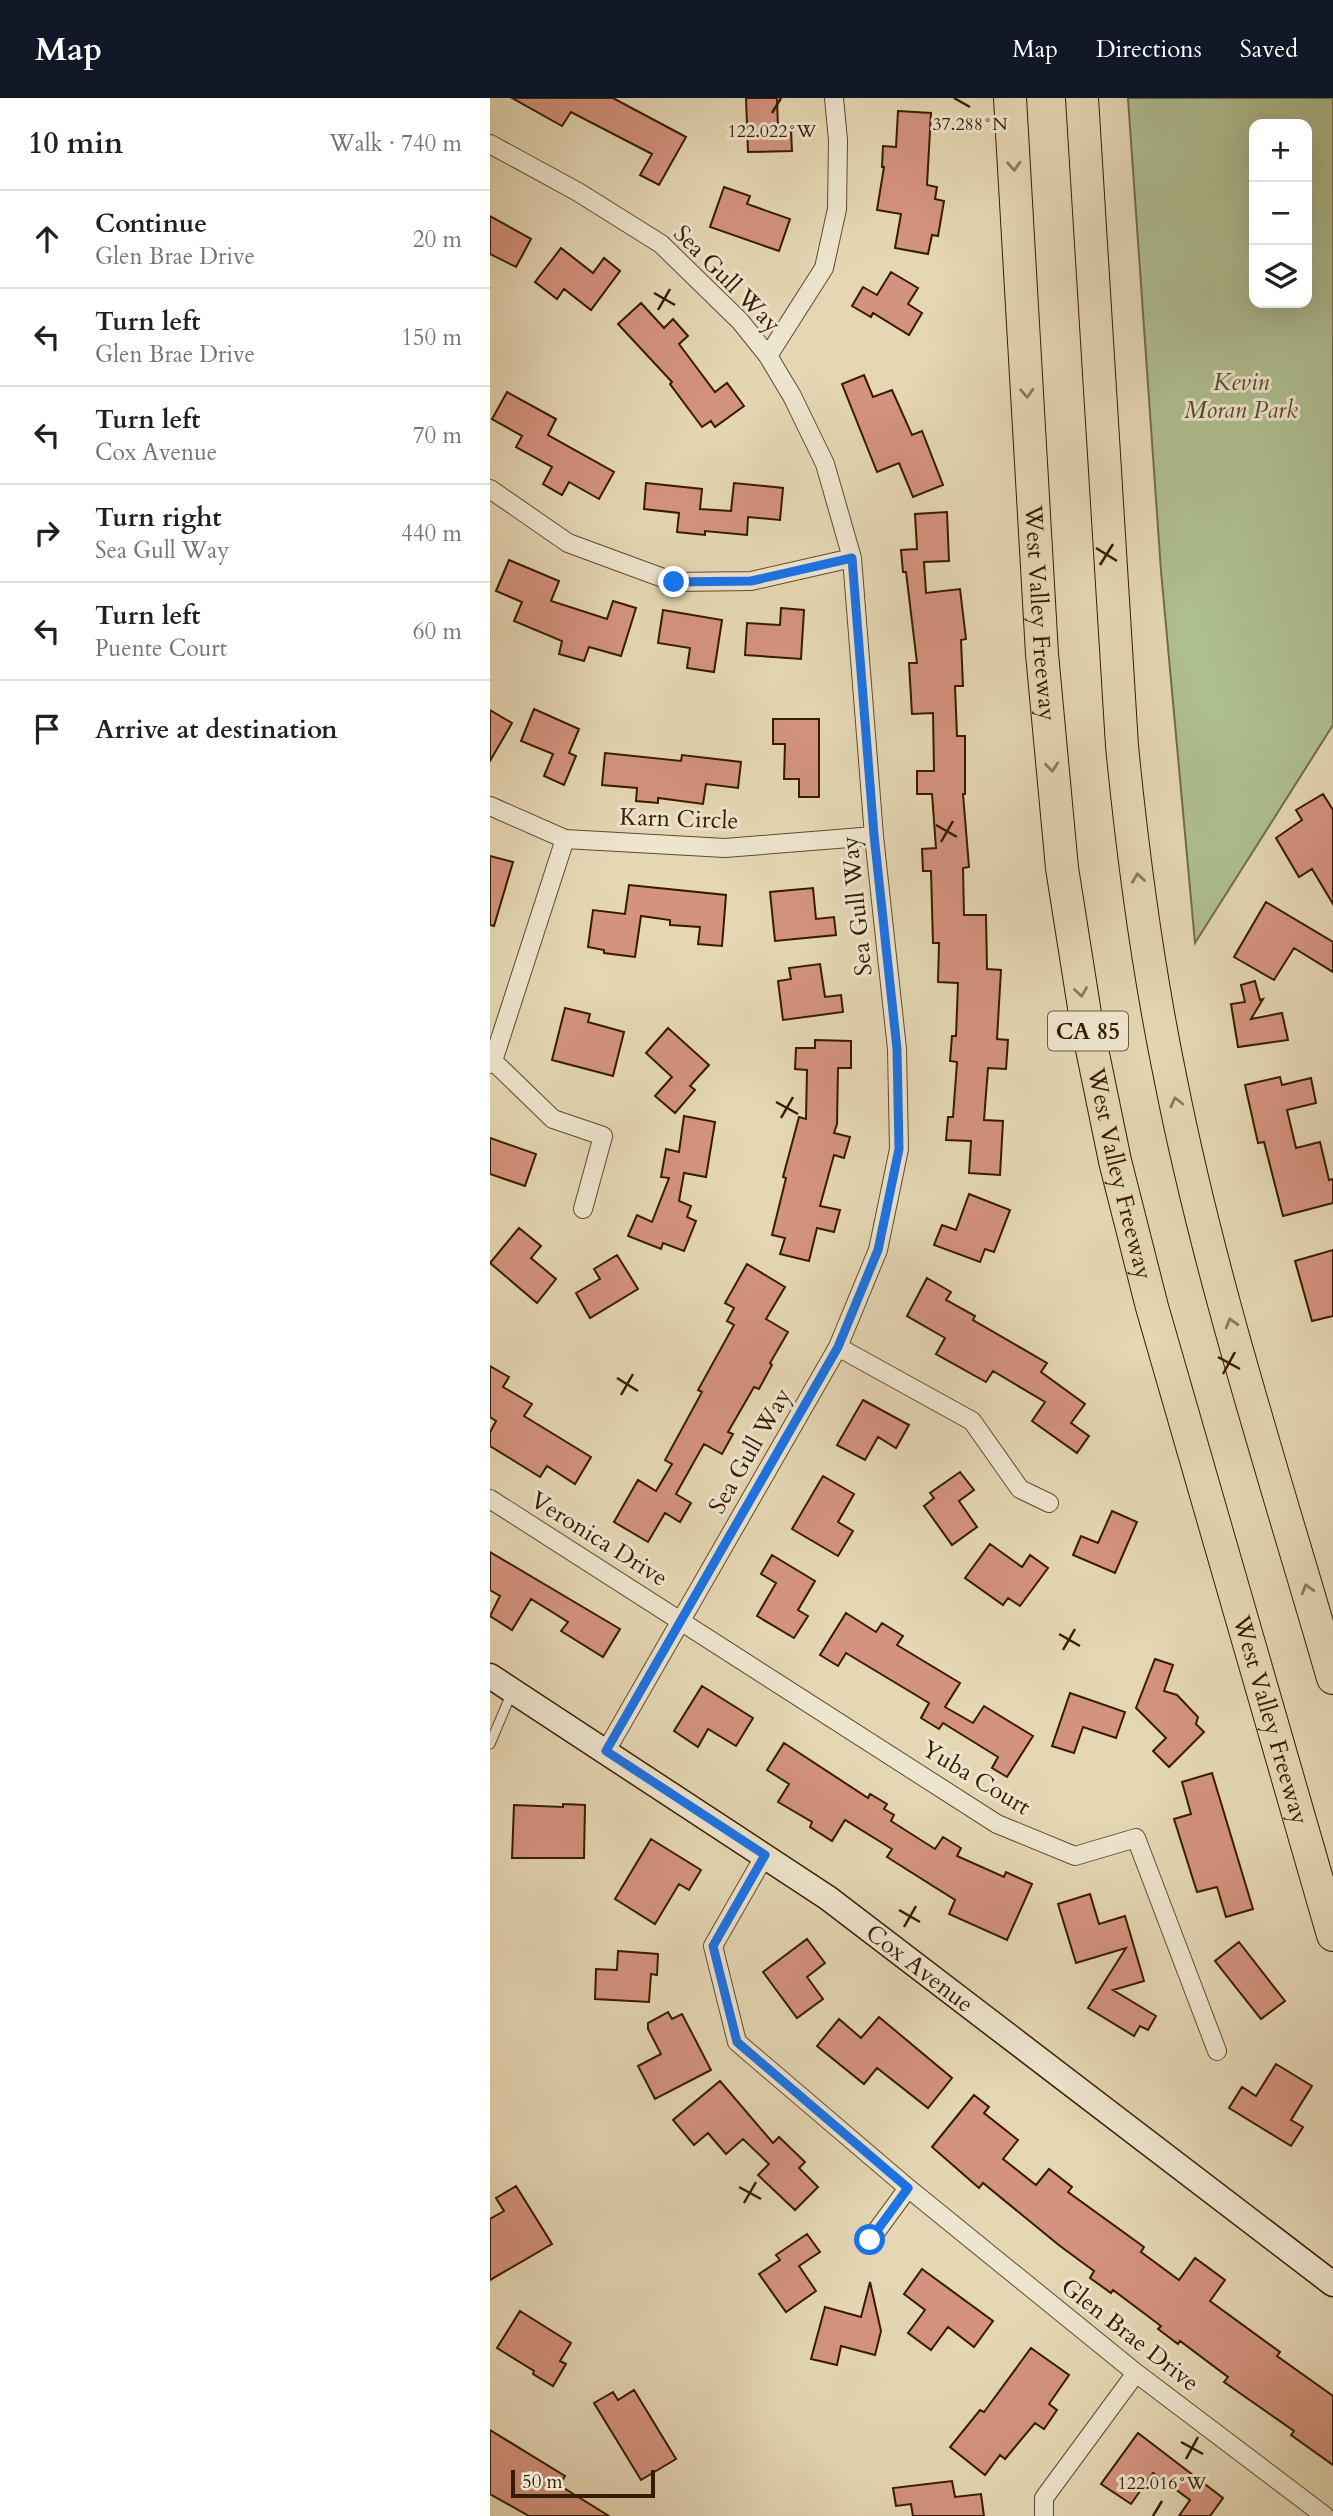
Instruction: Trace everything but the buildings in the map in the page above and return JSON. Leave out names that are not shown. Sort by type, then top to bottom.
[{"type":"highway","name":"West Valley Freeway","points":[[1010,98],[1043,667],[1062,868],[1086,1020],[1115,1161],[1152,1307],[1333,1935]]},
{"type":"highway","name":"CA 85","points":[[1082,98],[1122,746],[1157,1006],[1171,1082],[1222,1293],[1333,1678]]},
{"type":"main road","name":"Cox Avenue","points":[[490,1676],[828,1898],[1333,2284]]},
{"type":"street","points":[[768,356],[824,268],[837,209],[838,140],[834,98]]},
{"type":"street","name":"Sea Gull Way","points":[[490,144],[578,192],[662,244],[740,321],[768,356],[792,396],[825,464],[852,558],[874,835],[897,1049],[899,1149],[878,1250],[838,1347],[606,1751]]},
{"type":"street","points":[[490,489],[568,543],[674,582],[751,581],[852,558]]},
{"type":"street","name":"Karn Circle","points":[[490,806],[565,839],[725,848],[874,835]]},
{"type":"street","points":[[565,839],[491,1063],[553,1119],[603,1136],[583,1209]]},
{"type":"street","points":[[838,1347],[972,1421],[1020,1489],[1049,1503]]},
{"type":"street","name":"Veronica Drive","points":[[490,1499],[682,1621]]},
{"type":"street","name":"Yuba Court","points":[[682,1621],[997,1824],[1074,1856],[1136,1838],[1217,2051]]},
{"type":"street","name":"Glen Brae Drive","points":[[765,1855],[713,1946],[737,2042],[908,2188],[1136,2373],[1325,2516]]},
{"type":"street","points":[[870,2240],[908,2188]]},
{"type":"street","points":[[1044,2516],[1044,2498],[1136,2373]]},
{"type":"lane","points":[[490,1744],[512,1690]]},
{"type":"green space","name":"Kevin Moran Park","points":[[1128,98],[1333,98],[1333,725],[1195,943],[1161,571]]},
{"type":"route","points":[[674,582],[751,581],[852,558],[874,835],[897,1049],[899,1149],[878,1250],[838,1347],[606,1751],[765,1855],[713,1946],[737,2042],[908,2188],[870,2240]]}]
